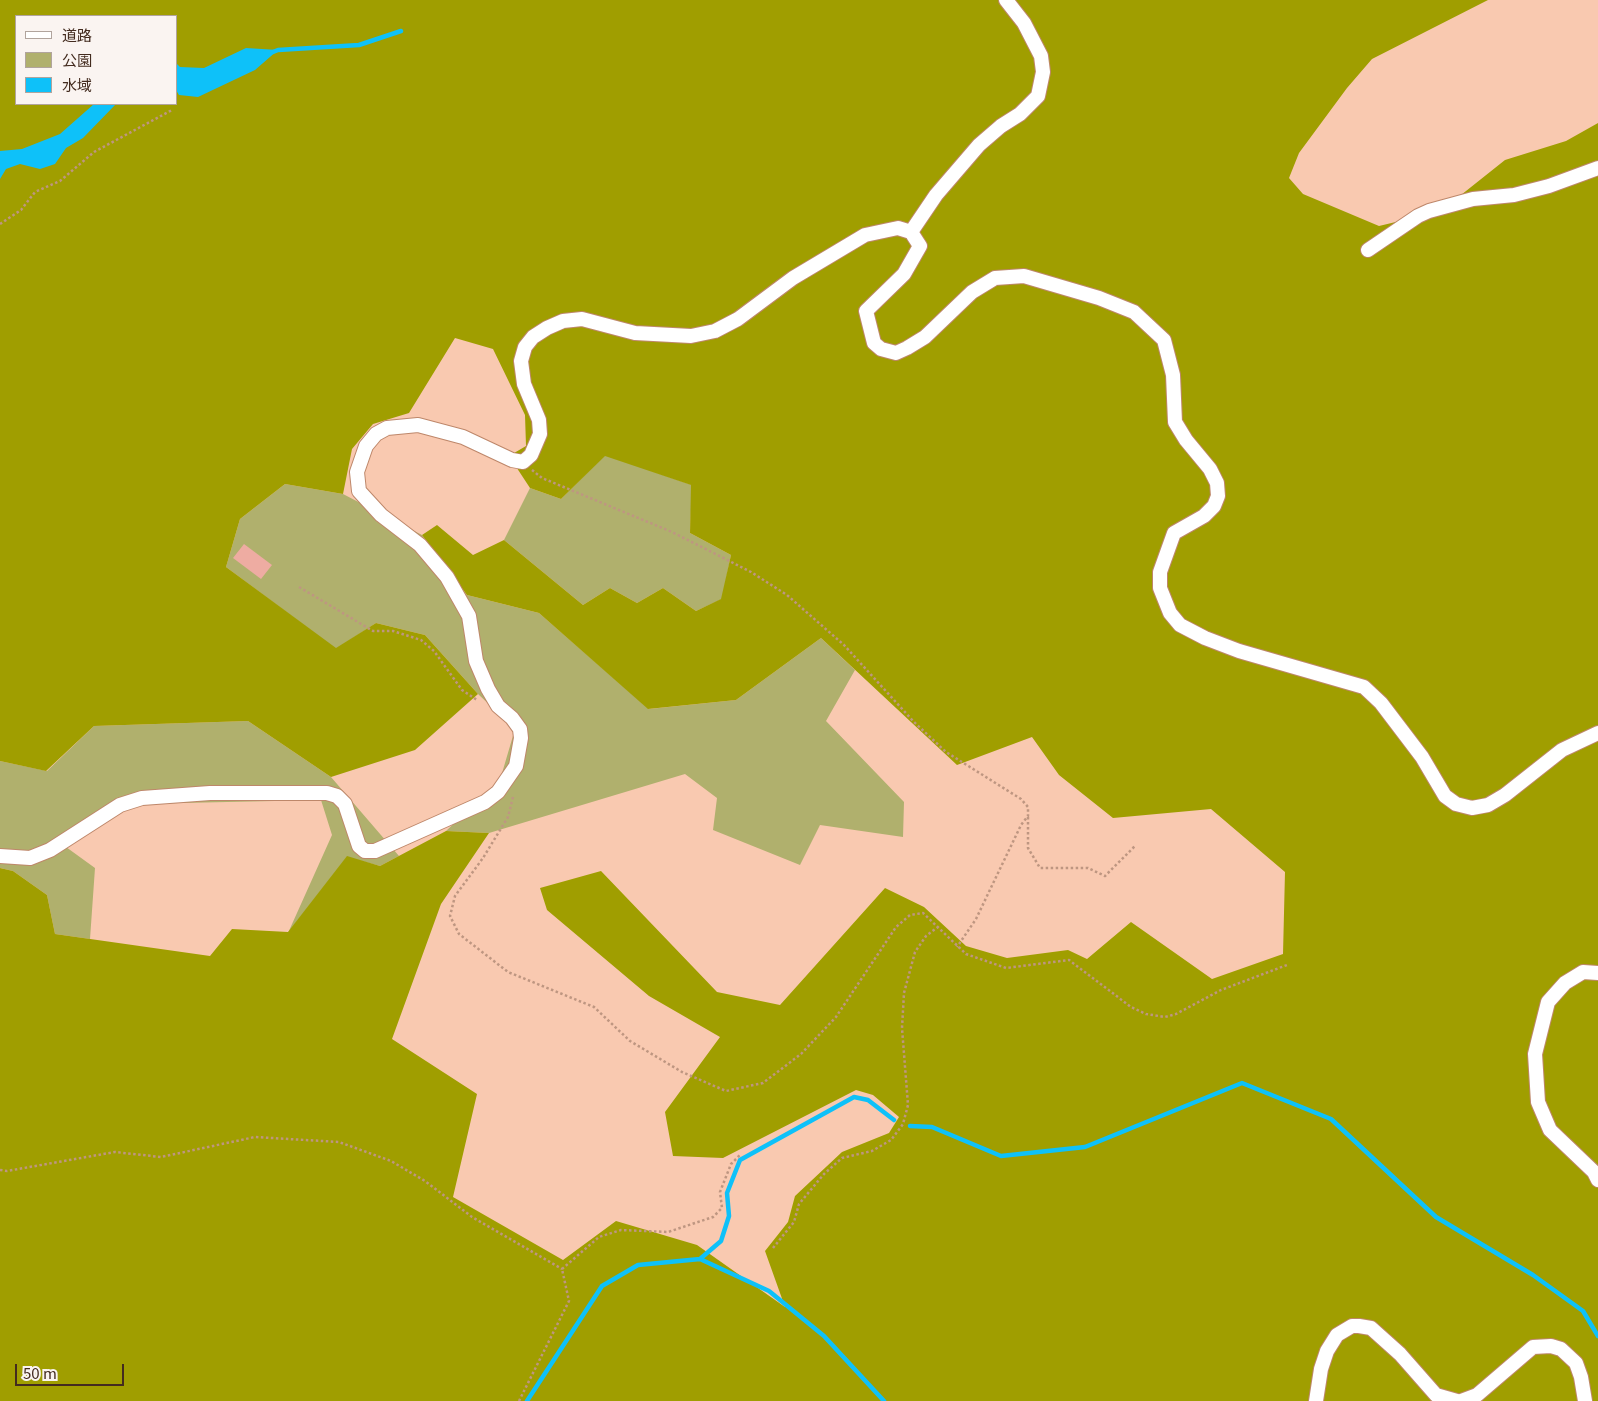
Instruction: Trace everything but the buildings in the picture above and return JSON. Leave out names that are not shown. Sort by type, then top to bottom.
[{"type":"street","points":[[911,232],[936,194],[979,145],[1001,126],[1020,114],[1038,96],[1043,72],[1041,56],[1024,23],[1006,0]]},
{"type":"street","points":[[1368,250],[1418,216],[1429,211],[1473,199],[1514,195],[1549,186],[1598,168]]},
{"type":"street","points":[[0,856],[30,858],[120,805],[142,798],[247,792],[311,792],[337,796],[345,804],[354,838],[365,851],[376,851],[485,802],[498,792],[516,766],[521,738],[520,729],[512,718],[498,706],[488,689],[476,661],[468,616],[447,577],[420,545],[381,515],[359,491],[356,472],[366,446],[376,434],[403,426],[418,425],[464,437],[512,460],[523,462],[531,456],[540,434],[539,420],[524,384],[521,361],[526,347],[533,337],[563,320],[582,319],[635,333],[691,336],[715,331],[738,319],[793,278],[866,235],[884,229],[898,228],[911,232],[920,246],[904,274],[866,311],[874,343],[881,348],[896,353],[907,348],[925,337],[980,287],[995,278],[1024,276],[1099,298],[1134,312],[1164,340],[1173,375],[1175,422],[1186,440],[1210,470],[1217,483],[1218,496],[1214,506],[1204,516],[1174,533],[1160,572],[1160,588],[1170,613],[1180,625],[1205,638],[1239,651],[1364,687],[1381,703],[1422,756],[1445,796],[1456,804],[1472,808],[1488,805],[1505,795],[1562,750],[1598,733]]},
{"type":"street","points":[[1598,974],[1583,972],[1564,983],[1548,1002],[1535,1054],[1538,1102],[1550,1130],[1594,1172],[1598,1180]]},
{"type":"street","points":[[1316,1401],[1320,1369],[1327,1351],[1338,1335],[1352,1326],[1370,1328],[1400,1354],[1436,1396],[1459,1401],[1477,1395],[1533,1347],[1551,1346],[1561,1349],[1576,1363],[1581,1377],[1585,1401]]},
{"type":"path","points":[[0,224],[21,210],[35,192],[60,181],[94,152],[172,110]]},
{"type":"path","points":[[523,462],[542,478],[672,532],[751,572],[787,595],[844,645],[914,722],[946,752],[1021,799],[1028,807],[1028,848],[1040,868],[1088,868],[1105,876],[1136,845]]},
{"type":"path","points":[[299,587],[373,631],[393,631],[420,640],[434,651],[462,690],[478,701],[498,706]]},
{"type":"path","points":[[515,790],[508,816],[483,858],[455,896],[450,916],[459,934],[508,972],[594,1007],[630,1041],[682,1072],[726,1090],[763,1083],[801,1054],[836,1017],[896,927],[910,915],[923,913],[966,954],[1006,968],[1069,960],[1131,1006],[1146,1014],[1165,1017],[1176,1014],[1221,990],[1287,965]]},
{"type":"path","points":[[957,947],[976,919],[1021,825],[1028,816]]},
{"type":"path","points":[[773,1248],[794,1222],[799,1204],[824,1174],[842,1158],[872,1151],[891,1140],[903,1124],[908,1105],[902,1028],[904,992],[915,952],[926,936],[938,928]]},
{"type":"path","points":[[0,1170],[7,1171],[115,1152],[161,1157],[255,1137],[339,1142],[391,1161],[425,1181],[472,1217],[562,1269],[569,1301],[519,1401]]},
{"type":"path","points":[[562,1269],[599,1237],[621,1230],[668,1232],[713,1217],[722,1208],[720,1192],[731,1164],[740,1154]]},
{"type":"green space","points":[[605,455],[692,485],[690,533],[731,555],[722,599],[696,611],[663,588],[637,603],[610,588],[583,605],[504,540],[530,488],[561,499]]},
{"type":"green space","points":[[285,484],[343,494],[422,535],[467,595],[539,613],[649,709],[736,700],[821,638],[855,670],[826,721],[904,802],[903,837],[820,825],[800,865],[713,830],[717,798],[685,774],[489,833],[446,831],[500,780],[515,729],[478,694],[425,635],[376,623],[336,649],[226,567],[240,519]]},
{"type":"green space","points":[[248,721],[331,777],[399,856],[380,866],[347,857],[288,933],[332,835],[321,800],[134,804],[66,847],[95,868],[90,939],[55,934],[47,895],[13,871],[0,868],[0,761],[47,771],[94,726]]},
{"type":"shaded area","points":[[0,0],[1488,0],[1372,59],[1347,88],[1299,153],[1289,178],[1303,194],[1379,226],[1404,220],[1461,195],[1505,160],[1566,141],[1598,123],[1598,1401],[0,1401],[0,868],[13,871],[47,895],[55,934],[210,956],[232,929],[288,932],[347,856],[380,866],[446,831],[489,833],[441,904],[392,1039],[477,1094],[453,1197],[563,1260],[616,1221],[697,1245],[785,1307],[765,1251],[788,1222],[795,1196],[842,1152],[889,1133],[899,1117],[873,1095],[856,1090],[723,1158],[673,1156],[665,1112],[720,1037],[649,996],[547,910],[540,888],[601,871],[717,992],[780,1005],[885,888],[924,907],[966,946],[1007,958],[1068,950],[1087,959],[1131,922],[1212,979],[1283,954],[1285,872],[1211,809],[1113,818],[1059,775],[1032,737],[957,765],[821,638],[736,700],[648,709],[539,613],[467,595],[422,535],[437,525],[473,555],[504,540],[583,605],[610,588],[637,603],[663,588],[696,611],[721,599],[731,555],[690,533],[691,485],[605,456],[561,499],[530,488],[509,456],[526,446],[525,415],[493,349],[455,338],[409,413],[373,424],[352,449],[343,494],[285,484],[240,519],[226,567],[336,648],[376,623],[425,635],[478,694],[415,750],[331,777],[248,721],[94,726],[46,771],[0,761]]},
{"type":"water","points":[[246,48],[278,50],[255,70],[198,97],[179,95],[178,65],[180,67],[204,68]]},
{"type":"water","points":[[93,105],[115,105],[83,138],[66,148],[55,164],[40,169],[20,164],[6,169],[0,179],[0,151],[22,149],[60,134]]},
{"type":"waterway","points":[[273,52],[278,50],[359,45],[401,31]]},
{"type":"waterway","points":[[910,1126],[932,1127],[1001,1156],[1085,1147],[1242,1083],[1331,1119],[1436,1217],[1533,1275],[1583,1311],[1598,1336]]},
{"type":"waterway","points":[[527,1401],[602,1286],[638,1265],[700,1259],[721,1241],[729,1216],[727,1193],[740,1160],[854,1097],[868,1100],[894,1120]]},
{"type":"waterway","points":[[700,1259],[769,1291],[824,1336],[884,1401]]}]
